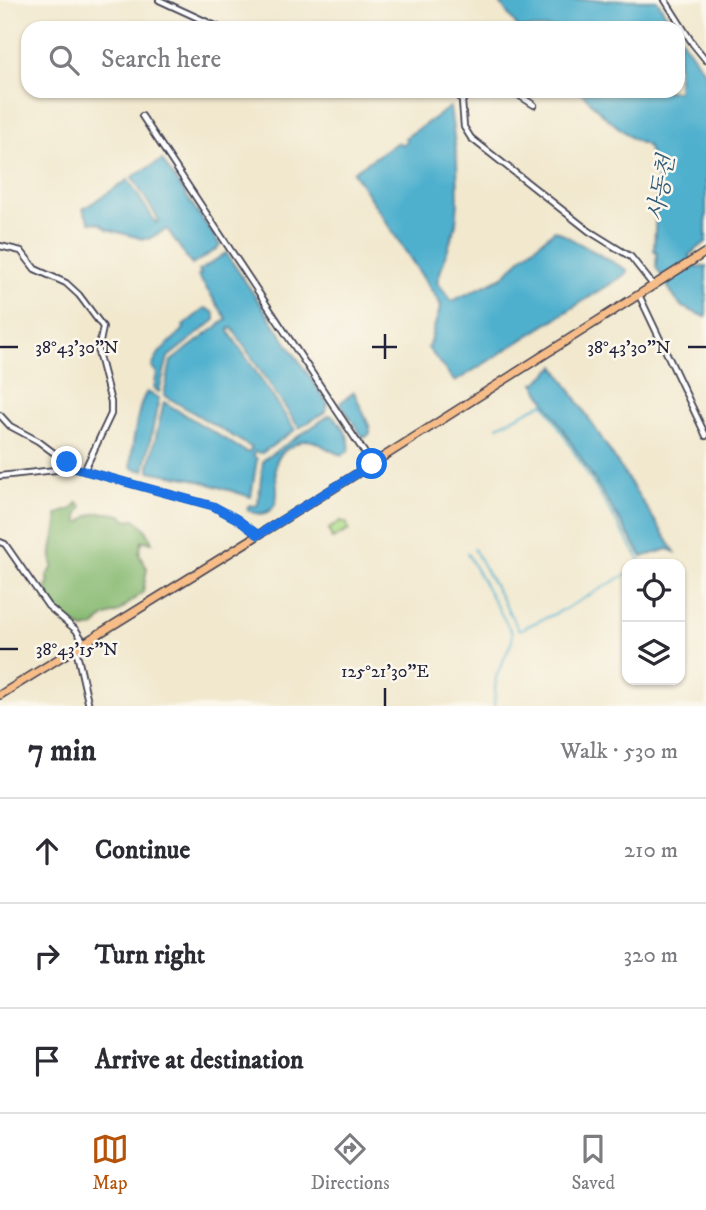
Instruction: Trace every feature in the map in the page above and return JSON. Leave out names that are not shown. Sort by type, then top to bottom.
[{"type":"main road","points":[[0,695],[706,252]]},
{"type":"street","points":[[159,0],[205,21]]},
{"type":"street","points":[[664,0],[677,21]]},
{"type":"street","points":[[685,33],[706,60]]},
{"type":"street","points":[[460,98],[464,127],[471,138],[589,231],[631,257],[653,285]]},
{"type":"street","points":[[462,101],[465,98]]},
{"type":"street","points":[[523,98],[534,105]]},
{"type":"street","points":[[142,116],[372,464]]},
{"type":"street","points":[[0,246],[21,251],[35,269],[66,283],[79,295],[103,327],[98,352],[111,402],[111,415],[84,471]]},
{"type":"street","points":[[638,294],[706,436]]},
{"type":"street","points":[[0,415],[10,426],[74,468],[213,506],[258,535]]},
{"type":"street","points":[[0,477],[74,468]]},
{"type":"street","points":[[0,542],[5,544],[48,606],[76,630],[84,642]]},
{"type":"street","points":[[76,647],[89,706]]},
{"type":"green space","points":[[78,502],[82,507],[78,513],[78,522],[95,514],[121,515],[126,520],[135,519],[145,528],[152,542],[142,541],[139,554],[147,568],[143,592],[118,612],[104,617],[94,627],[83,629],[59,612],[46,587],[49,582],[47,576],[53,567],[57,514],[73,509]]},
{"type":"green space","points":[[341,521],[347,524],[349,530],[332,539],[329,529]]},
{"type":"water","points":[[498,0],[657,0],[670,21],[513,21]]},
{"type":"water","name":"사동천","points":[[685,44],[706,74],[706,242],[689,255],[697,268],[706,266],[706,317],[682,307],[656,267],[657,253],[654,250],[658,171],[651,161],[648,146],[634,140],[587,98],[685,98]]},
{"type":"water","points":[[450,107],[457,160],[458,202],[456,224],[437,282],[452,301],[503,277],[555,230],[627,270],[626,274],[455,382],[428,348],[441,305],[353,172],[398,142],[402,145],[407,141],[405,138]]},
{"type":"water","points":[[162,160],[220,245],[192,265],[167,229],[143,239],[107,229],[100,223],[90,222],[83,209],[128,180],[156,223],[159,220],[132,177]]},
{"type":"water","points":[[226,253],[328,404],[325,412],[299,428],[232,328],[229,329],[295,430],[262,453],[255,452],[253,455],[257,459],[251,497],[193,479],[149,471],[164,402],[248,453],[252,448],[164,395],[171,361],[227,319],[198,276],[201,274],[199,271]]},
{"type":"water","points":[[205,308],[214,313],[215,320],[168,357],[159,392],[154,388],[157,373],[152,367],[159,353],[184,329],[183,326]]},
{"type":"water","points":[[555,366],[675,552],[668,549],[642,557],[534,383]]},
{"type":"water","points":[[147,392],[159,398],[144,471],[132,468],[131,463],[138,415]]},
{"type":"water","points":[[354,392],[370,428],[366,437],[363,437],[340,403]]},
{"type":"water","points":[[330,415],[344,430],[349,440],[349,450],[343,455],[308,440],[294,445],[284,451],[277,461],[277,494],[274,505],[263,513],[247,509],[249,505],[258,504],[263,461]]},
{"type":"waterway","points":[[498,426],[544,403],[639,559]]},
{"type":"waterway","points":[[474,549],[519,630],[563,610],[622,577]]},
{"type":"waterway","points":[[467,553],[512,633],[512,641],[496,677],[494,706]]},
{"type":"route","points":[[67,462],[74,468],[213,506],[258,535],[372,464]]}]
